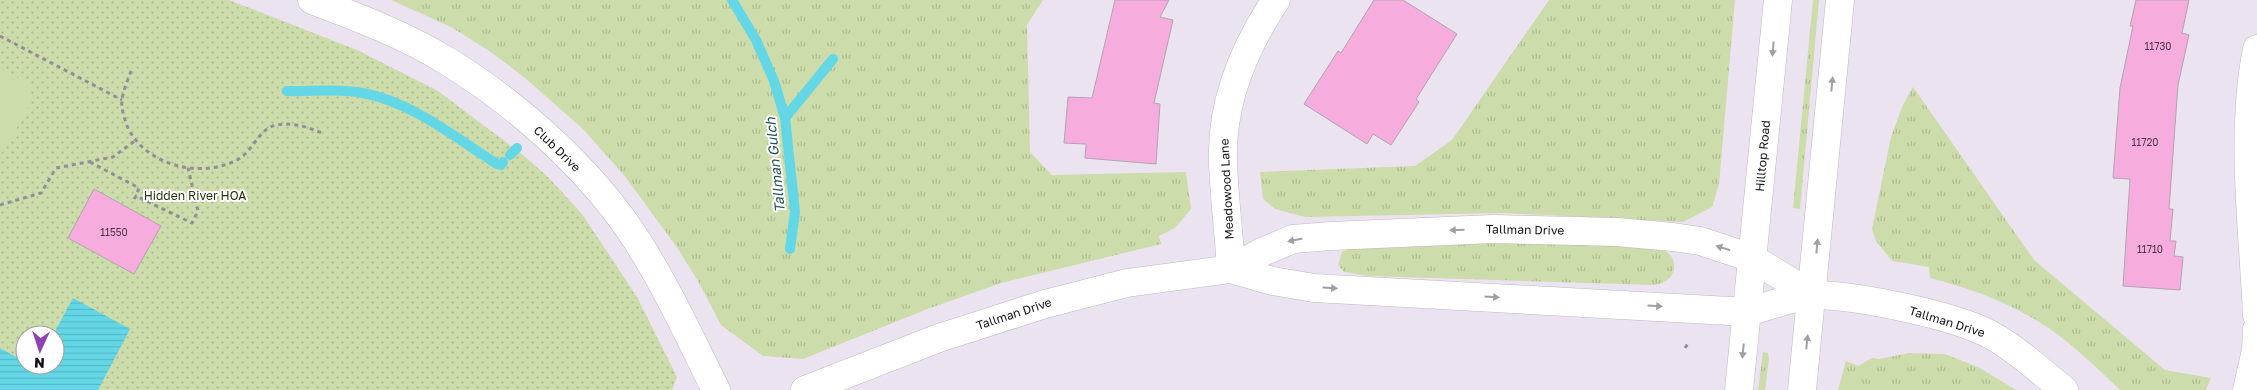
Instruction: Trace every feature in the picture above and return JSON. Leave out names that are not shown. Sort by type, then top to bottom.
[{"type":"street","name":"Club Drive","points":[[312,0],[363,19],[446,60],[516,110],[552,142],[590,182],[633,234],[658,275],[716,390]]},
{"type":"street","name":"Meadowood Lane","points":[[1231,269],[1223,160],[1227,111],[1242,64],[1276,0]]},
{"type":"street","name":"Hilltop Road","points":[[1739,390],[1778,0]]},
{"type":"street","points":[[1802,390],[1840,0]]},
{"type":"street","points":[[2257,49],[2250,118],[2250,177],[2257,314]]},
{"type":"street","name":"Tallman Drive","points":[[805,390],[939,338],[1082,293],[1155,278],[1231,269],[1260,253],[1293,239],[1369,233],[1493,229],[1616,232],[1673,238],[1700,241],[1752,258],[1812,295]]},
{"type":"street","name":"Tallman Drive","points":[[1231,269],[1274,281],[1314,288],[1747,312],[1812,295],[1868,302],[1963,324],[1989,334],[2016,350],[2064,390]]},
{"type":"street","points":[[2247,390],[2256,350],[2257,329]]},
{"type":"path","points":[[0,36],[122,100]]},
{"type":"path","points":[[131,71],[122,100],[124,115],[136,140],[155,157],[188,168],[212,167],[236,160],[250,150],[263,132],[277,124],[300,125],[324,134]]},
{"type":"path","points":[[0,205],[41,193],[56,168],[113,157],[136,140]]},
{"type":"path","points":[[90,162],[139,188],[135,198],[192,223],[198,211],[188,168]]},
{"type":"path","points":[[1685,348],[1689,342]]},
{"type":"green space","name":"Hidden River HOA","points":[[0,0],[229,0],[357,50],[438,91],[523,155],[549,178],[582,214],[637,297],[677,377],[672,390],[0,390]]},
{"type":"green space","points":[[391,0],[1043,0],[1027,25],[1030,152],[1052,175],[1186,172],[1191,209],[1175,228],[1159,236],[1161,244],[1001,283],[925,310],[803,359],[763,356],[721,325],[698,281],[676,246],[624,175],[583,129],[525,78],[491,52],[451,27]]},
{"type":"green space","points":[[1549,0],[1735,0],[1719,184],[1712,207],[1683,222],[1502,213],[1305,217],[1275,209],[1263,199],[1260,172],[1415,166],[1452,140]]},
{"type":"green space","points":[[1813,0],[1819,0],[1800,209],[1793,208]]},
{"type":"green space","points":[[0,68],[28,83],[32,101],[0,157]]},
{"type":"green space","points":[[1913,87],[2034,260],[2165,370],[2211,378],[2206,390],[2120,390],[2069,343],[2022,312],[1992,298],[1930,278],[1929,267],[1892,261],[1876,241],[1872,229],[1891,137],[1902,107]]},
{"type":"green space","points":[[1513,239],[1649,247],[1663,250],[1669,254],[1672,257],[1674,270],[1666,281],[1654,285],[1369,276],[1344,272],[1338,265],[1342,252],[1349,248]]},
{"type":"green space","points":[[1763,352],[1768,353],[1769,358],[1765,390],[1758,390]]},
{"type":"green space","points":[[1909,353],[1945,354],[1980,368],[2016,390],[1838,390],[1846,361],[1858,366],[1872,358],[1879,359]]},
{"type":"water","points":[[73,298],[130,329],[98,390],[0,390],[0,348],[15,356],[15,375],[65,375],[65,325],[58,325]]},
{"type":"building","points":[[1115,0],[1169,0],[1160,17],[1173,20],[1154,103],[1160,104],[1156,164],[1085,158],[1086,144],[1064,143],[1068,97],[1092,98]]},
{"type":"building","points":[[1374,0],[1403,0],[1457,34],[1416,99],[1419,102],[1391,145],[1373,134],[1367,144],[1304,104],[1338,51],[1341,53]]},
{"type":"building","points":[[2136,0],[2189,0],[2182,33],[2189,35],[2178,85],[2169,209],[2173,209],[2170,241],[2176,241],[2174,256],[2183,257],[2180,290],[2123,286],[2130,179],[2113,178],[2120,88],[2133,26],[2130,26]]},
{"type":"building","points":[[94,189],[161,226],[134,274],[68,238]]},
{"type":"waterway","name":"Tallman Gulch","points":[[732,0],[756,40],[774,81],[785,118],[795,212],[790,249]]},
{"type":"waterway","points":[[785,118],[833,59]]},
{"type":"waterway","points":[[287,91],[344,91],[363,93],[381,98],[399,104],[433,122],[497,164],[501,165],[503,162]]},
{"type":"waterway","points":[[510,155],[517,148]]}]
